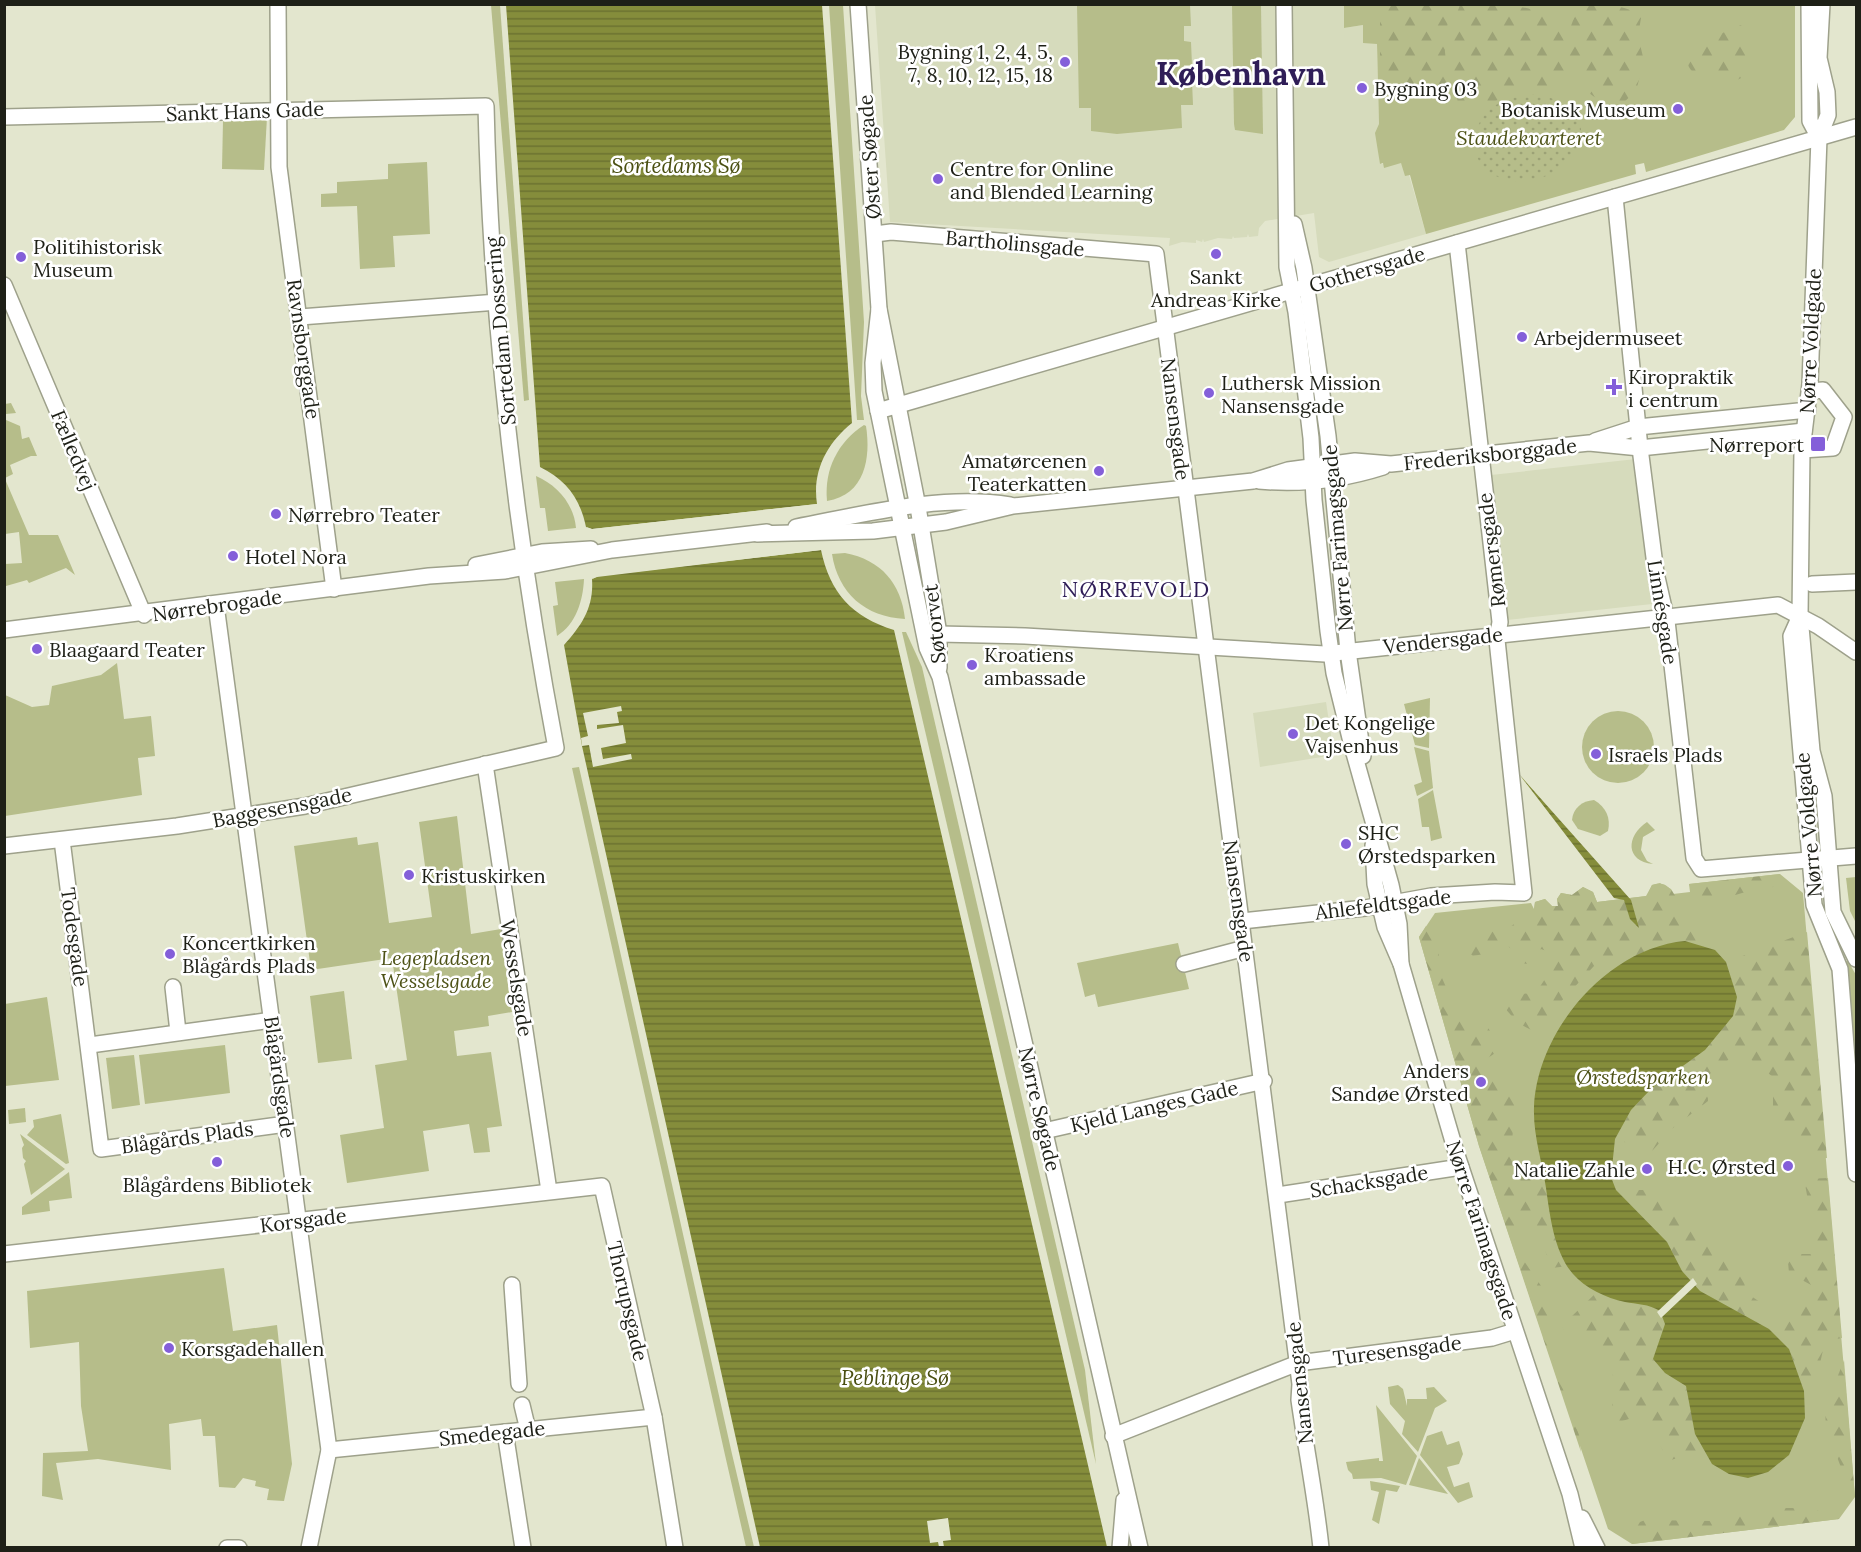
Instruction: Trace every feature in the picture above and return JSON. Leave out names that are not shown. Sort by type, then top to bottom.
[{"type":"street","name":"Ravnsborggade","points":[[278,4],[279,167],[334,589]]},
{"type":"street","name":"Øster Søgade","points":[[858,4],[879,309]]},
{"type":"street","points":[[1284,4],[1287,267],[1299,289]]},
{"type":"street","points":[[1809,4],[1810,121],[1819,138]]},
{"type":"street","points":[[1819,138],[1827,115],[1827,92],[1819,58],[1822,4]]},
{"type":"street","name":"Sankt Hans Gade","points":[[4,117],[138,116],[278,110],[486,106]]},
{"type":"street","name":"Sortedam Dossering","points":[[486,106],[487,173],[513,484],[556,748]]},
{"type":"street","name":"Gothersgade","points":[[878,411],[1857,127]]},
{"type":"street","name":"Nørre Voldgade","points":[[1819,138],[1810,391],[1802,450],[1800,616],[1812,751],[1824,796],[1833,912],[1857,959]]},
{"type":"street","name":"Linnésgade","points":[[1615,197],[1640,448],[1656,573],[1665,616],[1685,797],[1697,865],[1701,869],[1857,856]]},
{"type":"street","name":"Bartholinsgade","points":[[874,234],[891,232],[1156,254]]},
{"type":"street","name":"Rømersgade","points":[[1457,243],[1500,622],[1498,634],[1524,893]]},
{"type":"street","name":"Nansensgade","points":[[1156,254],[1205,647],[1264,1081],[1298,1363],[1301,1412],[1321,1543]]},
{"type":"street","name":"Fælledvej","points":[[4,285],[144,615]]},
{"type":"street","name":"Nørre Farimagsgade","points":[[1299,289],[1331,472],[1347,651],[1362,743],[1365,790]]},
{"type":"street","name":"Nørre Farimagsgade","points":[[1299,289],[1313,474],[1331,653],[1365,790],[1387,904],[1399,924],[1401,964],[1461,1167],[1570,1494],[1583,1548]]},
{"type":"street","points":[[300,317],[498,302]]},
{"type":"street","name":"Søtorvet","points":[[879,309],[921,525],[939,634],[940,676]]},
{"type":"street","name":"Søtorvet","points":[[879,309],[873,363],[878,411],[927,648],[940,676]]},
{"type":"street","points":[[1802,450],[1833,448],[1850,417],[1823,390],[1810,391]]},
{"type":"street","name":"Frederiksborggade","points":[[757,534],[854,533],[921,525],[986,514],[1013,506],[1253,480],[1288,470],[1313,474],[1331,472],[1357,476],[1391,464],[1589,443],[1638,427],[1808,410]]},
{"type":"street","name":"Frederiksborggade","points":[[1589,443],[1640,448],[1804,431]]},
{"type":"street","name":"Frederiksborggade","points":[[757,534],[898,509],[985,501],[1013,506]]},
{"type":"street","name":"Nørrebrogade","points":[[4,630],[144,615],[429,576],[525,561],[571,548],[612,550],[757,534]]},
{"type":"street","points":[[1812,584],[1857,582]]},
{"type":"street","name":"Blågårdsgade","points":[[216,605],[329,1450],[309,1548]]},
{"type":"street","name":"Vendersgade","points":[[939,634],[1025,636],[1331,653],[1778,605],[1857,652]]},
{"type":"street","name":"Nørre Voldgade","points":[[1800,616],[1791,636],[1814,905],[1840,969],[1857,1174]]},
{"type":"street","name":"Nørre Søgade","points":[[940,676],[1139,1546]]},
{"type":"street","name":"Baggesensgade","points":[[4,846],[246,816],[305,806],[556,748]]},
{"type":"street","name":"Wesselsgade","points":[[485,764],[549,1191]]},
{"type":"street","name":"Todesgade","points":[[62,840],[89,1040]]},
{"type":"street","name":"Ahlefeldtsgade","points":[[1242,921],[1387,904],[1431,896],[1495,892],[1524,893]]},
{"type":"street","points":[[1184,964],[1245,948]]},
{"type":"street","points":[[173,987],[178,1032]]},
{"type":"street","points":[[89,1040],[272,1020]]},
{"type":"street","name":"Blågårds Plads","points":[[89,1040],[101,1149],[286,1124]]},
{"type":"street","name":"Kjeld Langes Gade","points":[[1044,1131],[1264,1081]]},
{"type":"street","name":"Schacksgade","points":[[1278,1195],[1461,1167]]},
{"type":"street","name":"Korsgade","points":[[4,1254],[602,1186]]},
{"type":"street","name":"Thorupsgade","points":[[602,1186],[654,1417],[675,1548]]},
{"type":"street","points":[[512,1285],[519,1384]]},
{"type":"street","name":"Turesensgade","points":[[1113,1436],[1298,1363],[1492,1338],[1515,1331]]},
{"type":"street","points":[[522,1405],[528,1430]]},
{"type":"street","name":"Smedegade","points":[[329,1450],[654,1417]]},
{"type":"street","points":[[505,1432],[523,1548]]},
{"type":"street","points":[[1120,1548],[1125,1489]]},
{"type":"street","name":"Nørre Farimagsgade","points":[[1570,1494],[1597,1548]]},
{"type":"street","points":[[227,1548],[239,1548]]},
{"type":"shaded area","points":[[875,5],[1344,5],[1344,28],[1363,25],[1377,44],[1380,164],[1401,163],[1409,175],[1426,234],[1329,262],[1319,257],[1314,213],[1265,221],[1259,228],[1258,236],[1249,237],[1248,234],[1247,237],[1234,238],[1233,236],[1232,239],[1218,238],[1204,242],[1203,239],[1202,242],[1196,240],[1196,243],[1182,242],[1169,246],[1170,238],[890,222]]},
{"type":"shaded area","points":[[1636,459],[1652,604],[1507,620],[1491,475]]},
{"type":"shaded area","name":"Det Kongelige Vajsenhus","points":[[1326,702],[1334,755],[1260,767],[1253,713]]},
{"type":"green space","points":[[491,5],[500,5],[529,400],[524,401]]},
{"type":"green space","points":[[829,5],[843,5],[864,322],[861,396],[864,420],[857,420]]},
{"type":"green space","points":[[1077,5],[1190,5],[1191,26],[1184,26],[1184,41],[1191,42],[1192,65],[1184,65],[1185,81],[1192,81],[1193,105],[1181,105],[1182,128],[1117,134],[1091,131],[1091,108],[1079,108]]},
{"type":"green space","points":[[1232,5],[1261,5],[1263,134],[1235,130]]},
{"type":"green space","points":[[1344,5],[1795,5],[1795,117],[1784,130],[1646,172],[1644,163],[1635,165],[1636,174],[1426,234],[1410,175],[1405,176],[1401,163],[1384,168],[1383,163],[1380,164],[1375,133],[1379,124],[1377,44],[1363,43],[1363,25],[1344,28]]},
{"type":"green space","points":[[1380,5],[1454,5],[1445,40],[1448,76],[1446,90],[1420,97],[1380,72]]},
{"type":"green space","points":[[1460,5],[1521,7],[1538,12],[1552,20],[1561,33],[1566,52],[1565,77],[1555,85],[1520,92],[1490,103],[1458,103],[1452,41]]},
{"type":"green space","points":[[1584,5],[1622,8],[1636,13],[1641,18],[1638,36],[1644,61],[1636,91],[1623,103],[1606,102],[1592,95],[1580,83],[1573,68],[1569,51],[1569,34],[1574,18]]},
{"type":"green space","points":[[1741,25],[1750,43],[1741,78],[1730,81],[1693,72],[1688,64],[1689,57],[1695,49],[1714,37]]},
{"type":"green space","name":"Staudekvarteret","points":[[1539,94],[1566,107],[1579,123],[1580,140],[1572,156],[1557,170],[1537,179],[1514,181],[1492,174],[1484,168],[1476,153],[1475,135],[1482,118],[1488,111],[1506,100]]},
{"type":"green space","points":[[267,117],[264,170],[222,169],[223,121]]},
{"type":"green space","points":[[427,162],[430,234],[393,236],[395,267],[360,269],[357,206],[321,207],[321,194],[337,193],[337,182],[388,179],[388,164]]},
{"type":"green space","points":[[11,403],[16,413],[6,414],[6,420],[20,426],[22,439],[29,437],[37,456],[31,456],[10,465],[13,474],[5,478],[5,404]]},
{"type":"green space","points":[[864,425],[866,426],[867,450],[863,473],[850,491],[827,501],[828,478],[835,457],[847,440]]},
{"type":"green space","points":[[536,476],[563,496],[572,511],[576,528],[548,531],[545,508],[540,508]]},
{"type":"green space","points":[[5,479],[29,535],[58,535],[75,575],[66,568],[29,583],[27,580],[6,586],[5,564],[22,563],[19,532],[5,534]]},
{"type":"green space","points":[[845,553],[869,561],[887,575],[899,594],[905,619],[891,617],[866,608],[847,591],[835,568],[832,554]]},
{"type":"green space","points":[[584,579],[582,596],[574,618],[557,636],[553,606],[558,605],[555,582]]},
{"type":"green space","points":[[902,632],[906,632],[922,667],[1085,1370],[1096,1464]]},
{"type":"green space","points":[[117,663],[124,719],[151,716],[155,756],[138,758],[142,795],[5,816],[5,695],[32,707],[49,705],[52,686],[101,675]]},
{"type":"green space","points":[[1430,698],[1429,748],[1415,745],[1404,704]]},
{"type":"green space","points":[[1618,711],[1638,717],[1648,727],[1654,747],[1648,767],[1638,777],[1618,783],[1598,777],[1588,767],[1582,747],[1588,727],[1598,717]]},
{"type":"green space","points":[[1414,747],[1429,751],[1433,788],[1417,796],[1414,785],[1422,782]]},
{"type":"green space","points":[[579,767],[754,1547],[746,1547],[725,1455],[572,768]]},
{"type":"green space","points":[[1433,790],[1442,838],[1431,841],[1429,827],[1422,827],[1418,799]]},
{"type":"green space","points":[[1594,800],[1602,806],[1608,817],[1608,831],[1600,836],[1578,829],[1572,820],[1579,806]]},
{"type":"green space","name":"Legepladsen Wesselsgade","points":[[457,816],[471,934],[501,929],[512,1012],[488,1016],[489,1026],[454,1031],[457,1056],[491,1052],[502,1126],[487,1128],[490,1152],[474,1153],[469,1124],[423,1131],[429,1171],[347,1183],[340,1135],[384,1128],[375,1065],[407,1060],[392,958],[311,970],[294,846],[357,837],[358,845],[378,842],[389,923],[432,917],[419,822]]},
{"type":"green space","points":[[1647,822],[1655,830],[1643,837],[1641,850],[1647,861],[1653,864],[1637,858],[1632,847],[1635,834]]},
{"type":"green space","name":"Ørstedsparken","points":[[1780,874],[1803,893],[1855,1497],[1839,1519],[1632,1544],[1608,1529],[1479,1146],[1419,937],[1435,913],[1531,903],[1534,909],[1535,902],[1545,899],[1552,906],[1558,906],[1557,899],[1561,893],[1572,895],[1583,887],[1593,892],[1597,902],[1647,896],[1652,885],[1656,884],[1667,886],[1673,894],[1690,892],[1689,884]]},
{"type":"green space","points":[[1780,874],[1778,886],[1742,893],[1699,906],[1689,884]]},
{"type":"green space","points":[[1856,877],[1856,923],[1850,911],[1846,878]]},
{"type":"green space","points":[[1660,883],[1671,889],[1705,946],[1669,945],[1647,952],[1615,970],[1594,966],[1556,1007],[1539,1034],[1518,1023],[1502,1005],[1509,993],[1535,994],[1555,964],[1552,953],[1541,949],[1533,954],[1528,964],[1521,963],[1517,952],[1507,946],[1496,950],[1491,958],[1484,954],[1473,956],[1459,945],[1486,933],[1510,927],[1534,909],[1535,902],[1545,899],[1552,906],[1558,906],[1557,899],[1561,893],[1572,895],[1583,887],[1593,892],[1597,902],[1646,896],[1652,885]]},
{"type":"green space","points":[[1426,926],[1438,949],[1442,978],[1456,1010],[1479,1020],[1492,1034],[1498,1051],[1485,1060],[1491,1081],[1504,1082],[1512,1090],[1515,1100],[1511,1158],[1521,1169],[1545,1182],[1556,1236],[1568,1266],[1552,1268],[1535,1225],[1525,1223],[1513,1245],[1550,1299],[1571,1317],[1597,1292],[1660,1310],[1665,1324],[1653,1359],[1665,1373],[1681,1382],[1689,1391],[1695,1434],[1702,1450],[1668,1461],[1650,1424],[1639,1416],[1612,1424],[1613,1365],[1604,1351],[1564,1330],[1555,1313],[1539,1319],[1579,1435],[1581,1452],[1479,1146],[1419,937]]},
{"type":"green space","points":[[1807,932],[1827,1158],[1808,1159],[1804,1137],[1773,1125],[1773,1077],[1740,1051],[1707,1076],[1708,1101],[1673,1128],[1652,1151],[1615,1139],[1631,1110],[1651,1089],[1705,1050],[1732,975],[1726,962]]},
{"type":"green space","points":[[1178,943],[1189,989],[1098,1007],[1095,994],[1085,997],[1077,963]]},
{"type":"green space","points":[[1848,961],[1856,975],[1855,1074],[1844,962]]},
{"type":"green space","points":[[344,991],[352,1059],[318,1063],[310,996]]},
{"type":"green space","points":[[47,997],[59,1080],[5,1086],[5,1004]]},
{"type":"green space","points":[[225,1045],[230,1093],[145,1104],[139,1055]]},
{"type":"green space","points":[[134,1055],[140,1105],[112,1109],[106,1058]]},
{"type":"green space","points":[[25,1108],[26,1122],[9,1124],[8,1110]]},
{"type":"green space","points":[[61,1114],[69,1163],[66,1164],[27,1135],[34,1127],[33,1120]]},
{"type":"green space","points":[[20,1134],[65,1169],[31,1195],[24,1164],[26,1161],[23,1158],[24,1145]]},
{"type":"green space","points":[[69,1172],[72,1198],[49,1201],[50,1211],[22,1215],[22,1207]]},
{"type":"green space","points":[[1828,1178],[1842,1338],[1825,1341],[1819,1368],[1804,1391],[1789,1349],[1774,1333],[1805,1304],[1813,1286],[1789,1273],[1788,1262],[1797,1254],[1816,1254],[1804,1179]]},
{"type":"green space","points":[[1616,1190],[1651,1190],[1678,1216],[1744,1267],[1745,1292],[1766,1306],[1769,1329],[1700,1291],[1682,1271],[1667,1242]]},
{"type":"green space","points":[[224,1268],[233,1331],[277,1325],[292,1464],[284,1501],[267,1500],[269,1489],[255,1486],[256,1481],[243,1478],[235,1488],[219,1487],[215,1436],[203,1436],[201,1419],[169,1424],[171,1470],[98,1459],[56,1463],[63,1500],[42,1496],[43,1453],[88,1451],[81,1406],[79,1342],[30,1348],[27,1291]]},
{"type":"green space","points":[[1844,1360],[1855,1497],[1850,1491],[1826,1428],[1825,1409]]},
{"type":"green space","points":[[1398,1385],[1403,1389],[1407,1406],[1407,1399],[1427,1399],[1426,1388],[1434,1387],[1447,1401],[1435,1408],[1418,1452],[1402,1434],[1405,1421],[1390,1404],[1388,1387]]},
{"type":"green space","points":[[1376,1405],[1417,1456],[1406,1485],[1381,1478],[1353,1479],[1348,1470],[1346,1462],[1379,1458],[1379,1461],[1383,1461]]},
{"type":"green space","points":[[1442,1431],[1447,1445],[1459,1441],[1463,1454],[1459,1464],[1447,1467],[1454,1487],[1469,1482],[1473,1497],[1458,1503],[1420,1455],[1427,1436]]},
{"type":"green space","points":[[1419,1458],[1448,1494],[1409,1485]]},
{"type":"green space","points":[[1370,1481],[1400,1486],[1397,1492],[1386,1490],[1379,1524],[1372,1520],[1379,1492],[1371,1490]]},
{"type":"green space","points":[[1785,1508],[1811,1508],[1839,1519],[1632,1544],[1631,1537],[1640,1522],[1645,1520],[1712,1521]]},
{"type":"water","name":"Sortedams Sø","points":[[506,5],[822,5],[852,423],[835,439],[823,459],[817,480],[817,504],[592,529],[586,527],[580,507],[570,491],[557,478],[540,467]]},
{"type":"water","name":"Peblinge Sø","points":[[821,550],[830,579],[845,601],[866,618],[894,630],[1107,1547],[760,1547],[582,746],[564,645],[586,615],[591,598],[592,579],[597,577]]},
{"type":"water","points":[[1519,774],[1631,900],[1639,928],[1630,919],[1624,900],[1614,898]]},
{"type":"water","points":[[1685,941],[1715,950],[1726,962],[1737,997],[1733,1016],[1705,1050],[1651,1089],[1631,1110],[1615,1139],[1611,1177],[1616,1190],[1667,1242],[1682,1271],[1700,1291],[1769,1329],[1789,1349],[1804,1391],[1805,1418],[1789,1455],[1768,1472],[1748,1478],[1729,1474],[1712,1464],[1695,1434],[1686,1386],[1665,1373],[1653,1359],[1665,1324],[1660,1311],[1596,1292],[1578,1279],[1567,1265],[1557,1245],[1551,1222],[1535,1128],[1534,1107],[1538,1078],[1548,1050],[1563,1023],[1581,998],[1629,959],[1656,947]]},
{"type":"pier","points":[[817,504],[818,507],[592,532],[586,527],[592,529]]},
{"type":"pier","points":[[821,547],[821,550],[598,576],[592,579],[597,574]]},
{"type":"pier","points":[[621,706],[622,711],[617,712],[619,723],[597,725],[597,729],[623,725],[626,743],[601,748],[603,759],[631,754],[632,759],[593,767],[589,745],[582,746],[581,738],[588,736],[583,713]]},
{"type":"pier","points":[[1693,1278],[1697,1284],[1661,1318],[1657,1312]]},
{"type":"pier","points":[[948,1518],[951,1540],[943,1541],[944,1547],[939,1547],[938,1542],[930,1543],[927,1521]]},
{"type":"place","name":"Bygning 1, 2, 4, 5, 7, 8, 10, 12, 15, 18","points":[[1065,62]]},
{"type":"place","name":"Bygning 03","points":[[1362,88]]},
{"type":"place","name":"Botanisk Museum","points":[[1678,109]]},
{"type":"place","name":"Centre for Online and Blended Learning","points":[[938,179]]},
{"type":"place","name":"Sankt Andreas Kirke","points":[[1216,254]]},
{"type":"place","name":"Politihistorisk Museum","points":[[21,257]]},
{"type":"place","name":"Arbejdermuseet","points":[[1522,337]]},
{"type":"place","name":"Kiropraktik i centrum","points":[[1614,387]]},
{"type":"place","name":"Luthersk Mission Nansensgade","points":[[1209,393]]},
{"type":"place","name":"Nørreport","points":[[1818,444]]},
{"type":"place","name":"Amatørcenen Teaterkatten","points":[[1099,471]]},
{"type":"place","name":"Nørrebro Teater","points":[[276,514]]},
{"type":"place","name":"Hotel Nora","points":[[233,556]]},
{"type":"place","name":"Blaagaard Teater","points":[[37,649]]},
{"type":"place","name":"Kroatiens ambassade","points":[[972,665]]},
{"type":"place","name":"Det Kongelige Vajsenhus","points":[[1293,734]]},
{"type":"place","name":"Israels Plads","points":[[1596,754]]},
{"type":"place","name":"SHC Ørstedsparken","points":[[1346,844]]},
{"type":"place","name":"Kristuskirken","points":[[409,875]]},
{"type":"place","name":"Koncertkirken Blågårds Plads","points":[[170,954]]},
{"type":"place","name":"Anders Sandøe Ørsted","points":[[1481,1082]]},
{"type":"place","name":"Blågårdens Bibliotek","points":[[217,1162]]},
{"type":"place","name":"H.C. Ørsted","points":[[1788,1166]]},
{"type":"place","name":"Natalie Zahle","points":[[1647,1169]]},
{"type":"place","name":"Korsgadehallen","points":[[169,1348]]},
{"type":"district","name":"København","points":[[1241,73]]},
{"type":"district","name":"NØRREVOLD","points":[[1136,589]]}]
